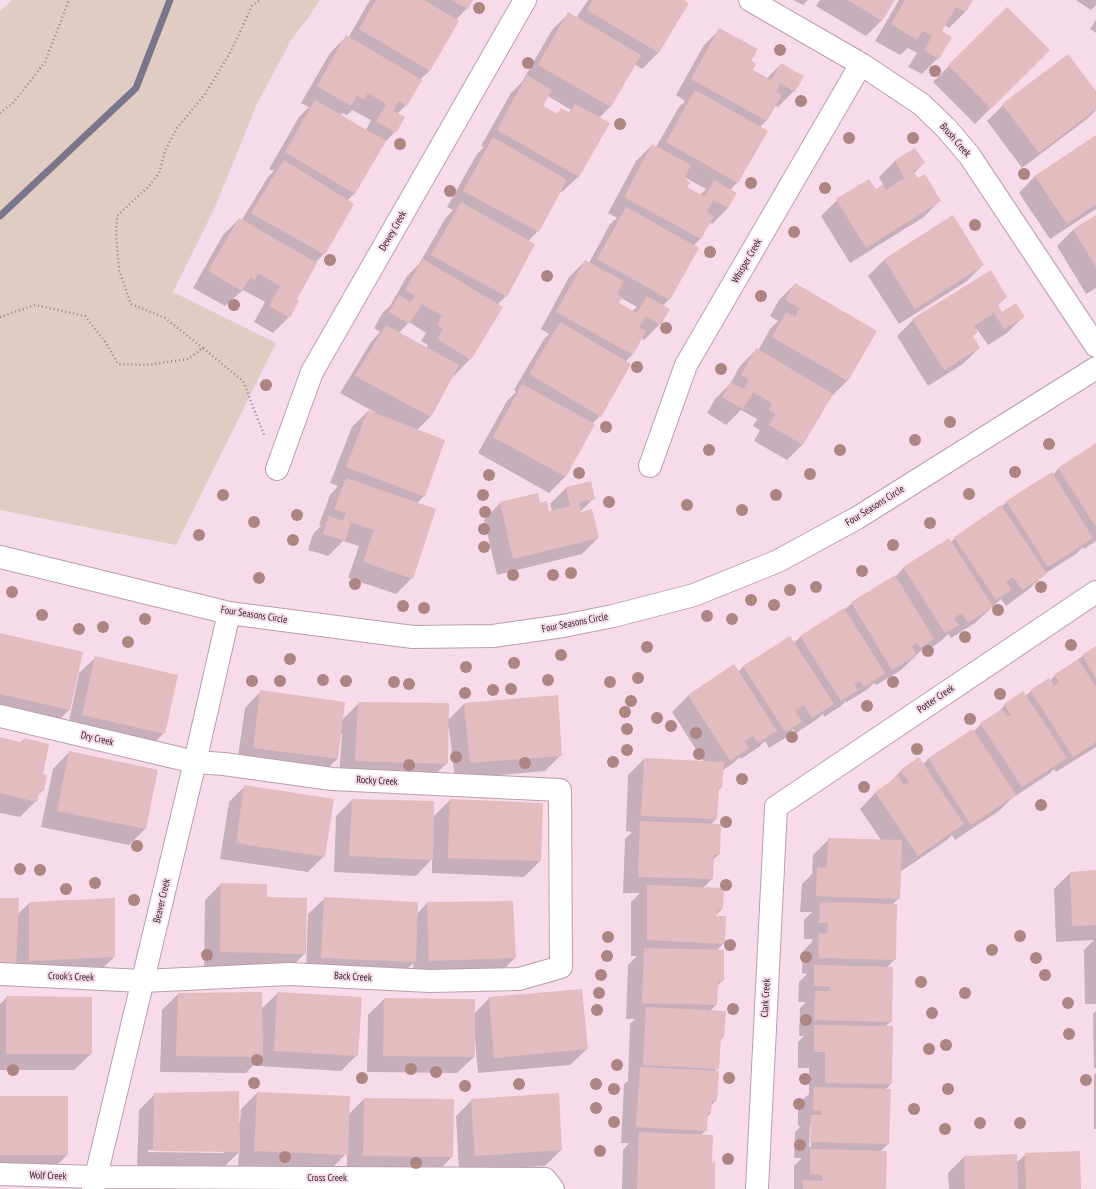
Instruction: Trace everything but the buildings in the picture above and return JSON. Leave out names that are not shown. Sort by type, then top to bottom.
[{"type":"street","name":"Dewey Creek","points":[[277,469],[312,372],[525,0]]},
{"type":"street","name":"Brush Creek","points":[[750,0],[861,64],[921,104],[946,128],[969,155],[1096,346]]},
{"type":"street","name":"Whisper Creek","points":[[650,466],[686,365],[861,64]]},
{"type":"street","name":"Four Seasons Circle","points":[[0,557],[229,613],[413,637],[493,636],[563,626],[613,616],[694,595],[778,561],[857,518],[1096,368]]},
{"type":"street","name":"Potter Creek","points":[[776,807],[1096,592]]},
{"type":"street","name":"Beaver Creek","points":[[94,1183],[195,762],[229,613]]},
{"type":"street","name":"Dry Creek","points":[[0,716],[195,762]]},
{"type":"street","name":"Rocky Creek","points":[[195,762],[224,764],[332,779],[560,790],[561,967]]},
{"type":"street","name":"Clark Creek","points":[[757,1189],[776,807]]},
{"type":"street","name":"Back Creek","points":[[143,980],[289,974],[430,981],[519,979],[561,967]]},
{"type":"street","name":"Crook's Creek","points":[[0,974],[143,980]]},
{"type":"street","name":"Wolf Creek","points":[[0,1174],[94,1183]]},
{"type":"street","name":"Cross Creek","points":[[94,1183],[545,1179],[553,1189]]},
{"type":"path","points":[[0,113],[14,102],[45,62],[69,0]]},
{"type":"path","points":[[260,0],[252,6],[231,51],[206,94],[177,128],[165,151],[159,173],[148,186],[117,216],[116,234],[119,270],[131,304],[165,318],[243,381],[277,469]]},
{"type":"path","points":[[0,317],[36,305],[85,316],[106,343],[118,364],[147,364],[188,359],[203,348]]},
{"type":"shaded area","points":[[12,0],[320,0],[291,40],[257,104],[215,207],[173,292],[276,343],[176,545],[0,510],[0,11]]},
{"type":"waterway","points":[[0,216],[136,88],[170,0]]}]
